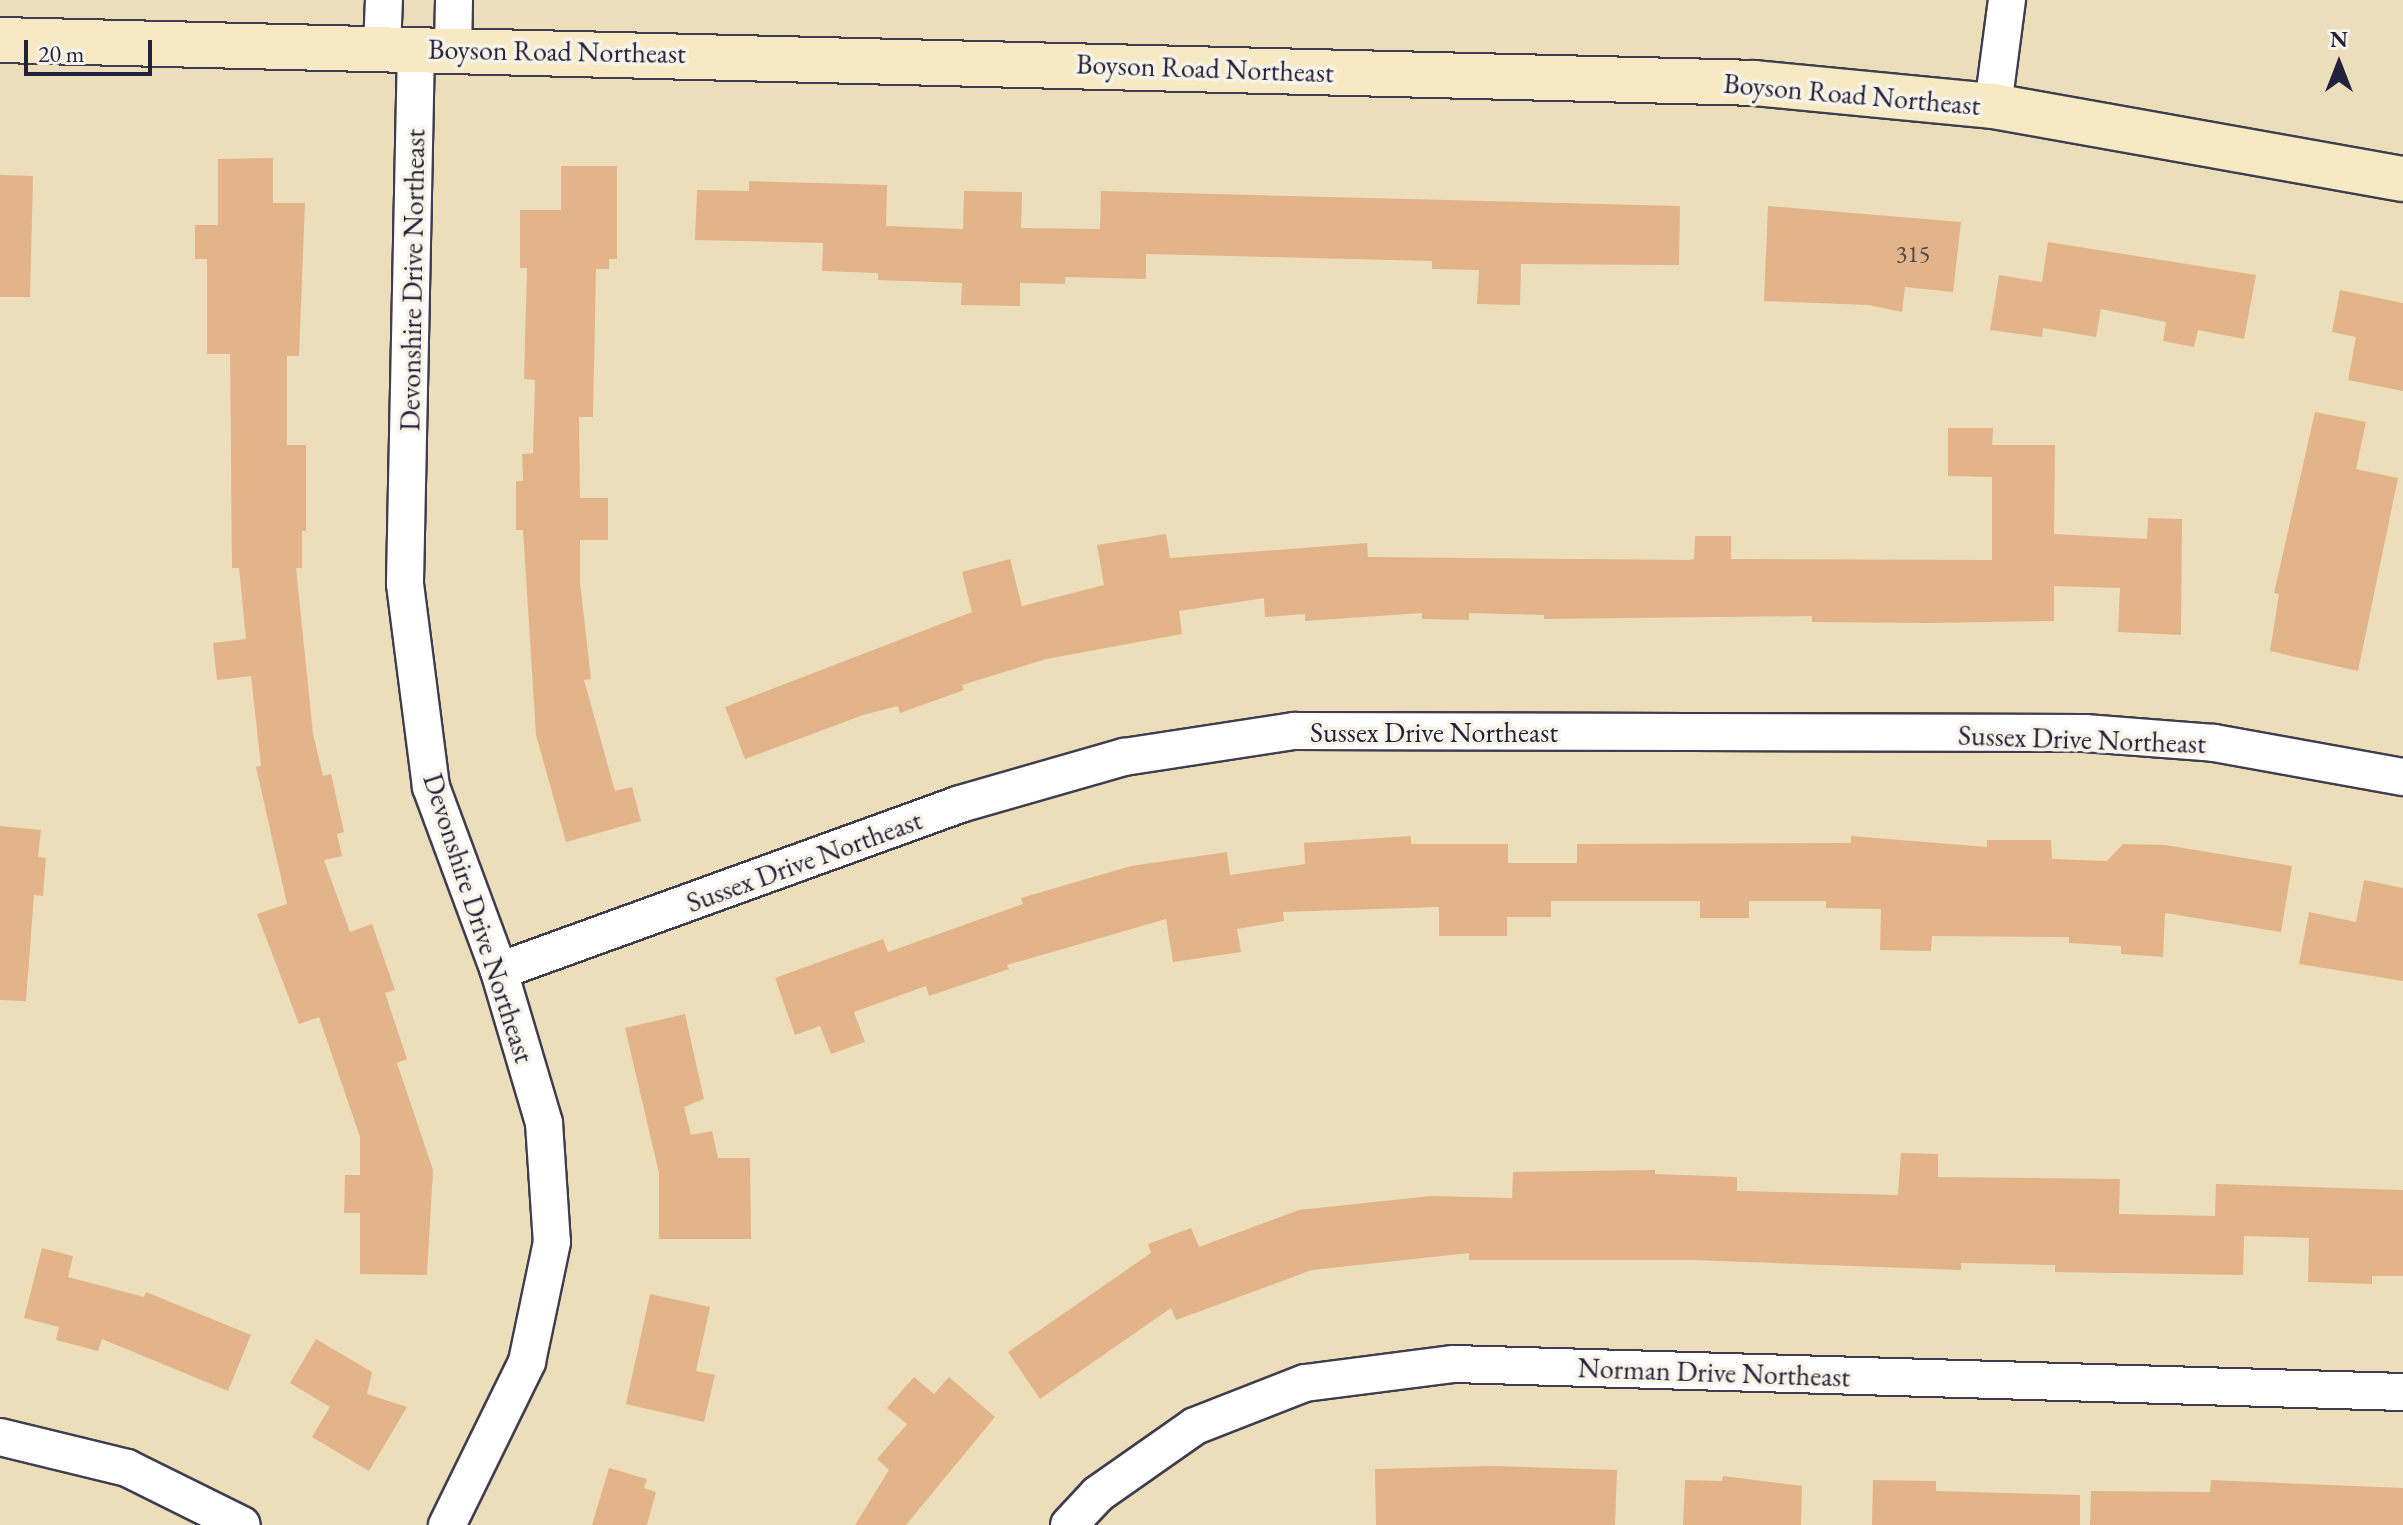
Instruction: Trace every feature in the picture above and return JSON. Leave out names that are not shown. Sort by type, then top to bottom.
[{"type":"main road","name":"Boyson Road Northeast","points":[[0,40],[1754,83],[1993,106],[2403,179]]},
{"type":"street","name":"Devonshire Drive Northeast","points":[[384,0],[417,48],[405,584],[431,787],[499,971],[544,1123],[552,1242],[527,1362],[447,1525]]},
{"type":"street","name":"Devonshire Drive Northeast","points":[[417,48],[454,0]]},
{"type":"street","points":[[1993,106],[2007,0]]},
{"type":"street","name":"Sussex Drive Northeast","points":[[499,971],[960,804],[1124,757],[1294,731],[2085,733],[2214,743],[2403,777]]},
{"type":"street","name":"Norman Drive Northeast","points":[[1069,1525],[1098,1494],[1195,1426],[1305,1383],[1454,1364],[2403,1392]]},
{"type":"street","points":[[0,1437],[127,1468],[242,1525]]},
{"type":"building","points":[[273,158],[273,203],[305,203],[299,356],[287,356],[287,445],[306,445],[306,531],[302,531],[302,568],[296,568],[313,734],[323,776],[331,774],[344,832],[337,834],[342,856],[324,860],[350,932],[372,924],[395,990],[385,993],[407,1059],[397,1063],[433,1170],[427,1275],[360,1274],[360,1213],[344,1213],[345,1175],[360,1175],[360,1137],[319,1017],[299,1024],[257,914],[287,904],[256,767],[261,766],[251,676],[217,680],[213,643],[246,639],[239,568],[232,568],[230,354],[207,354],[207,259],[195,259],[195,225],[218,225],[218,159]]},
{"type":"building","points":[[561,166],[617,166],[617,259],[609,259],[609,269],[596,269],[593,417],[579,417],[580,498],[608,498],[608,540],[580,540],[580,583],[591,679],[584,680],[615,791],[632,787],[641,821],[566,842],[536,735],[523,530],[516,530],[516,481],[523,481],[522,454],[533,453],[535,380],[524,379],[527,268],[520,268],[520,210],[561,210]]},
{"type":"building","points":[[0,175],[33,176],[30,297],[0,297]]},
{"type":"building","points":[[749,181],[887,185],[886,226],[963,229],[964,191],[1022,192],[1021,228],[1100,229],[1101,191],[1680,206],[1679,265],[1521,264],[1520,305],[1477,304],[1479,270],[1432,269],[1432,261],[1146,254],[1146,279],[1065,277],[1065,284],[1020,283],[1020,306],[961,305],[962,283],[878,280],[878,273],[822,271],[823,243],[695,240],[697,190],[749,191]]},
{"type":"building","points":[[1768,206],[1961,222],[1953,292],[1905,287],[1902,312],[1868,305],[1764,301]]},
{"type":"building","points":[[2048,242],[2256,275],[2244,339],[2198,330],[2194,347],[2163,341],[2166,322],[2101,309],[2096,337],[2043,328],[2042,337],[1990,330],[1999,275],[2042,282]]},
{"type":"building","points":[[2340,290],[2403,303],[2403,391],[2348,380],[2356,337],[2332,332]]},
{"type":"building","points":[[2315,412],[2366,422],[2356,469],[2398,478],[2358,671],[2270,651],[2279,594],[2274,593]]},
{"type":"building","points":[[1948,428],[1993,428],[1992,445],[2055,445],[2054,534],[2147,539],[2148,518],[2182,519],[2181,635],[2118,632],[2120,588],[2054,586],[2054,621],[1928,623],[1812,622],[1812,616],[1544,619],[1544,615],[1469,613],[1469,620],[1422,619],[1422,613],[1305,621],[1305,614],[1265,617],[1264,598],[1179,611],[1182,634],[1046,659],[962,685],[964,690],[900,713],[898,706],[863,715],[745,759],[725,707],[972,612],[962,572],[1010,559],[1022,606],[1104,585],[1097,545],[1166,534],[1170,558],[1367,543],[1368,557],[1690,560],[1694,559],[1695,536],[1731,536],[1731,559],[1992,560],[1992,477],[1948,476]]},
{"type":"building","points":[[0,826],[41,830],[38,857],[46,858],[43,896],[34,895],[26,1001],[0,1000]]},
{"type":"building","points":[[1411,836],[1411,844],[1508,844],[1508,863],[1577,863],[1577,844],[1851,843],[1851,836],[1987,847],[1987,840],[2051,840],[2052,859],[2107,861],[2123,844],[2165,845],[2292,866],[2281,932],[2165,913],[2163,957],[2121,954],[2121,946],[2069,943],[2069,937],[1932,936],[1931,951],[1880,950],[1881,909],[1826,908],[1826,901],[1749,901],[1749,918],[1700,918],[1700,901],[1551,901],[1551,917],[1507,917],[1507,936],[1439,936],[1439,907],[1283,912],[1284,921],[1237,929],[1241,952],[1173,962],[1166,919],[1007,965],[1009,969],[929,996],[926,986],[854,1012],[865,1042],[831,1054],[820,1026],[795,1035],[775,978],[883,939],[888,952],[1023,904],[1021,898],[1131,866],[1227,852],[1230,875],[1305,864],[1304,843]]},
{"type":"building","points":[[2364,880],[2403,888],[2403,981],[2299,964],[2309,912],[2356,922]]},
{"type":"building","points":[[685,1014],[704,1099],[684,1107],[691,1135],[712,1131],[718,1158],[750,1158],[751,1239],[659,1239],[659,1173],[625,1028]]},
{"type":"building","points":[[1901,1153],[1938,1154],[1938,1177],[2120,1179],[2119,1214],[2215,1216],[2216,1184],[2403,1190],[2403,1276],[2372,1276],[2372,1284],[2308,1282],[2309,1238],[2244,1236],[2243,1275],[2055,1272],[2055,1265],[1961,1263],[1961,1270],[1693,1260],[1469,1260],[1469,1253],[1312,1270],[1176,1320],[1171,1308],[1040,1399],[1008,1352],[1151,1253],[1148,1244],[1191,1228],[1199,1247],[1299,1210],[1431,1196],[1512,1198],[1513,1172],[1655,1170],[1655,1174],[1737,1177],[1737,1191],[1898,1195]]},
{"type":"building","points":[[42,1248],[73,1256],[68,1277],[144,1297],[146,1292],[251,1335],[228,1391],[102,1339],[98,1351],[56,1340],[59,1327],[24,1318]]},
{"type":"building","points":[[650,1294],[710,1307],[696,1371],[715,1375],[704,1422],[626,1404]]},
{"type":"building","points":[[316,1339],[372,1372],[367,1394],[407,1407],[369,1471],[312,1437],[330,1407],[290,1383]]},
{"type":"building","points":[[914,1377],[934,1394],[949,1377],[995,1417],[906,1525],[855,1525],[889,1470],[877,1459],[907,1424],[887,1408]]},
{"type":"building","points":[[1491,1466],[1617,1470],[1615,1525],[1376,1525],[1375,1469]]},
{"type":"building","points":[[609,1468],[647,1479],[644,1488],[656,1492],[647,1525],[592,1525]]},
{"type":"building","points":[[1723,1476],[1802,1486],[1801,1525],[1683,1525],[1685,1480],[1722,1481]]},
{"type":"building","points":[[1873,1480],[1936,1481],[1936,1491],[2080,1495],[2080,1525],[1872,1525]]},
{"type":"building","points":[[2211,1480],[2403,1488],[2403,1525],[2090,1525],[2091,1491],[2210,1492]]}]
